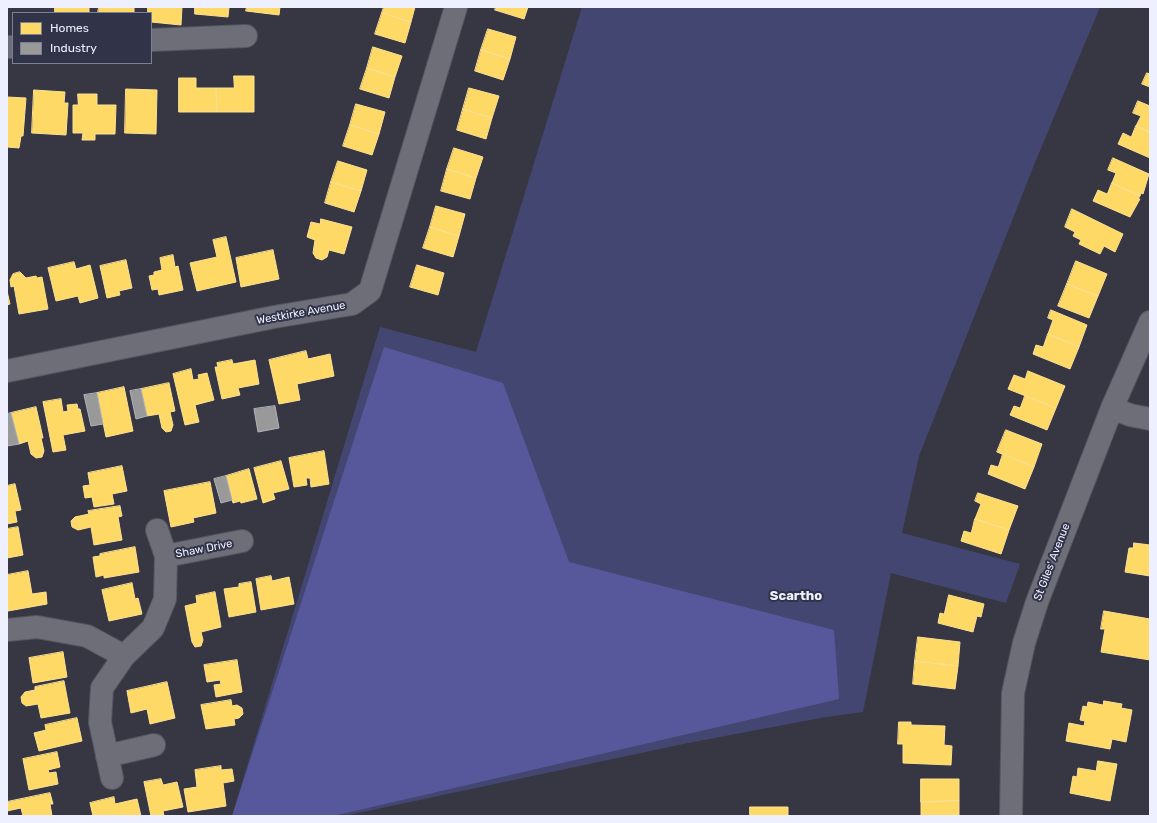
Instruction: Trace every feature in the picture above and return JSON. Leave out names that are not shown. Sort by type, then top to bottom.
[{"type":"street","name":"Westkirke Avenue","points":[[7,371],[274,317],[352,304],[370,291],[456,7]]},
{"type":"street","points":[[152,40],[246,36]]},
{"type":"street","name":"St Giles' Avenue","points":[[1011,816],[1013,692],[1024,642],[1037,602],[1112,408],[1150,322]]},
{"type":"street","points":[[1112,408],[1130,415],[1150,419]]},
{"type":"street","name":"Shaw Drive","points":[[112,778],[100,722],[102,688],[124,656],[153,628],[165,599],[166,556],[157,530]]},
{"type":"street","name":"Shaw Drive","points":[[166,556],[242,541]]},
{"type":"street","points":[[7,630],[37,627],[87,636],[124,656]]},
{"type":"street","points":[[108,756],[154,745]]},
{"type":"shaded area","points":[[582,7],[1100,7],[1036,160],[919,456],[902,533],[1020,564],[1006,603],[891,573],[863,712],[826,717],[688,743],[344,816],[232,816],[380,327],[476,352]]},
{"type":"shaded area","points":[[384,347],[503,383],[569,562],[834,630],[839,699],[333,816],[232,816]]},
{"type":"building: Homes","points":[[55,7],[89,7],[89,12],[55,12]]},
{"type":"building: Homes","points":[[99,7],[134,7],[134,12],[98,12]]},
{"type":"building: Homes","points":[[148,7],[182,7],[181,25],[152,22],[152,12],[148,12]]},
{"type":"building: Homes","points":[[195,7],[229,7],[228,17],[195,14]]},
{"type":"building: Homes","points":[[247,7],[280,7],[279,15],[246,11]]},
{"type":"building: Homes","points":[[384,7],[415,7],[411,22],[382,13]]},
{"type":"building: Homes","points":[[496,7],[528,7],[524,19],[495,10]]},
{"type":"building: Homes","points":[[382,13],[411,22],[405,43],[375,34]]},
{"type":"building: Homes","points":[[488,29],[516,37],[510,59],[481,50]]},
{"type":"building: Homes","points":[[373,47],[402,56],[395,77],[367,68]]},
{"type":"building: Homes","points":[[481,50],[510,59],[503,80],[475,71]]},
{"type":"building: Homes","points":[[367,68],[395,77],[389,98],[360,89]]},
{"type":"building: Homes","points":[[1147,73],[1150,74],[1150,87],[1142,84]]},
{"type":"building: Homes","points":[[234,76],[254,76],[254,112],[217,112],[216,88],[234,88]]},
{"type":"building: Homes","points":[[179,78],[196,78],[196,88],[216,88],[217,112],[179,112]]},
{"type":"building: Homes","points":[[469,88],[499,96],[492,118],[463,109]]},
{"type":"building: Homes","points":[[126,89],[157,90],[156,134],[125,133]]},
{"type":"building: Homes","points":[[34,90],[65,92],[64,103],[68,103],[66,135],[32,133]]},
{"type":"building: Homes","points":[[78,94],[97,94],[97,105],[116,105],[115,134],[95,134],[95,140],[82,140],[83,133],[73,133],[73,105],[78,105]]},
{"type":"building: Homes","points":[[7,97],[26,98],[23,136],[21,136],[19,148],[7,147]]},
{"type":"building: Homes","points":[[1138,101],[1150,106],[1150,132],[1136,126],[1141,116],[1133,113]]},
{"type":"building: Homes","points":[[356,104],[385,112],[379,134],[350,125]]},
{"type":"building: Homes","points":[[463,109],[492,118],[486,139],[457,130]]},
{"type":"building: Homes","points":[[350,125],[379,134],[372,155],[343,146]]},
{"type":"building: Homes","points":[[1136,126],[1150,132],[1150,158],[1118,144],[1123,133],[1131,137]]},
{"type":"building: Homes","points":[[454,148],[483,157],[476,178],[447,169]]},
{"type":"building: Homes","points":[[1113,158],[1149,174],[1143,194],[1141,193],[1140,196],[1112,183],[1116,173],[1108,170]]},
{"type":"building: Homes","points":[[338,161],[367,170],[361,191],[331,182]]},
{"type":"building: Homes","points":[[447,169],[476,178],[470,199],[441,191]]},
{"type":"building: Homes","points":[[331,182],[361,191],[354,212],[325,203]]},
{"type":"building: Homes","points":[[1112,183],[1140,196],[1138,199],[1140,199],[1130,217],[1093,201],[1098,190],[1107,194]]},
{"type":"building: Homes","points":[[436,206],[465,214],[459,236],[430,227]]},
{"type":"building: Homes","points":[[1072,209],[1123,234],[1115,252],[1104,246],[1100,254],[1079,244],[1081,240],[1073,236],[1075,232],[1065,227]]},
{"type":"building: Homes","points":[[321,219],[352,227],[344,254],[329,250],[327,257],[322,260],[316,258],[313,253],[315,240],[307,237],[311,222],[320,224]]},
{"type":"building: Homes","points":[[430,227],[459,236],[453,257],[423,248]]},
{"type":"building: Homes","points":[[226,237],[236,282],[197,291],[190,263],[217,257],[213,240]]},
{"type":"building: Homes","points":[[273,250],[279,279],[241,287],[236,258]]},
{"type":"building: Homes","points":[[173,255],[175,267],[178,266],[183,290],[159,295],[158,289],[152,290],[149,276],[154,275],[154,272],[162,270],[160,258]]},
{"type":"building: Homes","points":[[126,260],[132,288],[119,291],[120,295],[107,298],[100,266]]},
{"type":"building: Homes","points":[[1076,261],[1107,274],[1098,296],[1067,284]]},
{"type":"building: Homes","points":[[74,262],[76,269],[90,265],[98,298],[80,303],[78,296],[56,301],[48,268]]},
{"type":"building: Homes","points":[[417,265],[444,273],[438,295],[410,287]]},
{"type":"building: Homes","points":[[20,272],[26,278],[36,276],[37,278],[42,277],[48,309],[19,314],[14,286],[11,287],[10,280],[13,274]]},
{"type":"building: Homes","points":[[1067,284],[1098,296],[1089,318],[1058,306]]},
{"type":"building: Homes","points":[[7,291],[10,304],[7,305]]},
{"type":"building: Homes","points":[[1051,310],[1087,325],[1079,347],[1048,334],[1053,320],[1048,318]]},
{"type":"building: Homes","points":[[1048,334],[1079,347],[1070,369],[1033,354],[1036,345],[1043,347]]},
{"type":"building: Homes","points":[[306,351],[308,359],[330,354],[334,376],[297,384],[300,400],[279,404],[269,360]]},
{"type":"building: Homes","points":[[232,360],[233,364],[255,360],[259,384],[238,388],[240,395],[222,399],[215,367],[218,367],[217,363]]},
{"type":"building: Homes","points":[[191,369],[193,380],[199,379],[198,375],[207,373],[214,400],[195,405],[199,422],[185,425],[173,374]]},
{"type":"building: Homes","points":[[1028,371],[1065,386],[1056,408],[1008,389],[1014,375],[1025,379]]},
{"type":"building: Homes","points":[[169,383],[175,411],[170,412],[173,425],[171,431],[166,432],[162,428],[159,414],[147,416],[141,389]]},
{"type":"building: Homes","points":[[124,387],[133,431],[106,437],[97,393]]},
{"type":"building: Homes","points":[[1025,396],[1056,408],[1047,430],[1010,415],[1014,406],[1020,408]]},
{"type":"building: Homes","points":[[61,399],[63,412],[68,411],[67,405],[77,404],[78,409],[80,409],[85,431],[63,435],[66,450],[53,452],[43,402]]},
{"type":"building: Homes","points":[[36,407],[43,438],[41,438],[44,451],[42,457],[36,458],[31,454],[28,441],[19,444],[11,413]]},
{"type":"building: Homes","points":[[1006,430],[1042,444],[1034,467],[997,452]]},
{"type":"building: Homes","points":[[324,451],[329,484],[311,487],[310,478],[306,478],[307,485],[294,487],[289,458]]},
{"type":"building: Homes","points":[[1003,454],[1034,467],[1025,489],[988,474],[991,465],[998,467]]},
{"type":"building: Homes","points":[[281,461],[289,489],[273,493],[275,499],[263,503],[254,468]]},
{"type":"building: Homes","points":[[122,466],[127,491],[112,494],[114,504],[94,507],[92,497],[85,498],[83,486],[90,485],[88,473]]},
{"type":"building: Homes","points":[[249,469],[257,499],[241,503],[240,501],[233,503],[226,476]]},
{"type":"building: Homes","points":[[210,482],[216,513],[193,518],[194,522],[171,527],[164,491]]},
{"type":"building: Homes","points":[[15,484],[21,510],[15,511],[17,522],[7,524],[7,486]]},
{"type":"building: Homes","points":[[978,493],[1018,506],[1009,530],[975,519],[981,504],[975,501]]},
{"type":"building: Homes","points":[[120,506],[122,516],[118,517],[122,540],[94,545],[91,527],[78,530],[72,527],[71,521],[75,517],[89,514],[88,511]]},
{"type":"building: Homes","points":[[975,519],[1009,530],[1001,554],[961,541],[964,531],[971,533]]},
{"type":"building: Homes","points":[[18,527],[23,555],[7,558],[7,529]]},
{"type":"building: Homes","points":[[1134,543],[1150,545],[1150,576],[1125,572],[1129,548],[1133,548]]},
{"type":"building: Homes","points":[[135,547],[139,572],[104,578],[104,575],[96,577],[93,557],[100,556],[100,554]]},
{"type":"building: Homes","points":[[28,571],[32,594],[46,592],[47,604],[8,611],[7,575]]},
{"type":"building: Homes","points":[[271,576],[272,581],[289,577],[294,604],[261,610],[256,579]]},
{"type":"building: Homes","points":[[251,582],[256,612],[229,617],[224,589],[239,587],[239,584]]},
{"type":"building: Homes","points":[[132,583],[135,599],[138,598],[142,614],[109,621],[102,590]]},
{"type":"building: Homes","points":[[215,592],[221,627],[201,632],[203,640],[201,646],[195,647],[192,642],[185,606],[197,603],[196,596]]},
{"type":"building: Homes","points":[[949,595],[984,604],[981,617],[977,616],[973,632],[938,623],[940,613],[944,614]]},
{"type":"building: Homes","points":[[1104,611],[1150,619],[1150,660],[1101,652],[1105,629],[1101,629]]},
{"type":"building: Homes","points":[[918,637],[960,642],[958,666],[915,661]]},
{"type":"building: Homes","points":[[63,652],[67,677],[33,683],[29,658]]},
{"type":"building: Homes","points":[[237,660],[242,692],[216,697],[214,685],[221,684],[220,680],[207,682],[204,665]]},
{"type":"building: Homes","points":[[915,661],[958,666],[955,689],[913,684]]},
{"type":"building: Homes","points":[[64,681],[70,713],[41,718],[38,704],[26,706],[22,703],[21,697],[25,692],[35,690],[35,687]]},
{"type":"building: Homes","points":[[167,682],[175,718],[150,724],[147,709],[131,713],[127,691]]},
{"type":"building: Homes","points":[[231,700],[232,706],[237,705],[242,708],[243,714],[239,718],[234,719],[235,725],[206,729],[201,705]]},
{"type":"building: Homes","points":[[1104,701],[1122,704],[1121,708],[1132,710],[1126,742],[1112,739],[1110,749],[1066,741],[1069,723],[1084,726],[1085,721],[1080,720],[1083,706],[1087,707],[1088,702],[1103,705]]},
{"type":"building: Homes","points":[[77,718],[82,741],[39,751],[34,733],[46,730],[45,725]]},
{"type":"building: Homes","points":[[899,722],[911,722],[911,725],[945,726],[944,745],[952,746],[951,765],[903,763],[903,744],[898,744]]},
{"type":"building: Homes","points":[[57,752],[60,767],[48,770],[49,773],[56,772],[58,784],[29,790],[23,759]]},
{"type":"building: Homes","points":[[1098,761],[1117,764],[1110,801],[1070,793],[1073,776],[1077,777],[1078,768],[1096,771]]},
{"type":"building: Homes","points":[[221,766],[221,770],[232,769],[234,781],[223,783],[226,806],[188,812],[184,789],[197,787],[195,770]]},
{"type":"building: Homes","points":[[161,779],[163,785],[177,782],[183,807],[163,811],[164,816],[151,816],[144,782]]},
{"type":"building: Homes","points":[[921,779],[959,779],[959,801],[921,802]]},
{"type":"building: Homes","points":[[50,793],[53,804],[50,804],[52,816],[23,816],[21,808],[7,811],[7,802]]},
{"type":"building: Homes","points":[[114,797],[115,804],[137,799],[141,816],[93,816],[90,803]]},
{"type":"building: Homes","points":[[959,801],[959,816],[921,816],[921,802]]},
{"type":"building: Homes","points":[[750,807],[788,807],[788,816],[750,816]]},
{"type":"building: Industry","points":[[141,389],[147,416],[136,419],[130,391]]},
{"type":"building: Industry","points":[[97,393],[103,424],[91,426],[84,395]]},
{"type":"building: Industry","points":[[275,406],[279,428],[258,432],[254,409]]},
{"type":"building: Industry","points":[[11,413],[19,444],[7,446],[7,414]]},
{"type":"building: Industry","points":[[226,476],[232,500],[221,503],[214,479]]},
{"type":"district","name":"Scartho","points":[[796,596]]}]
